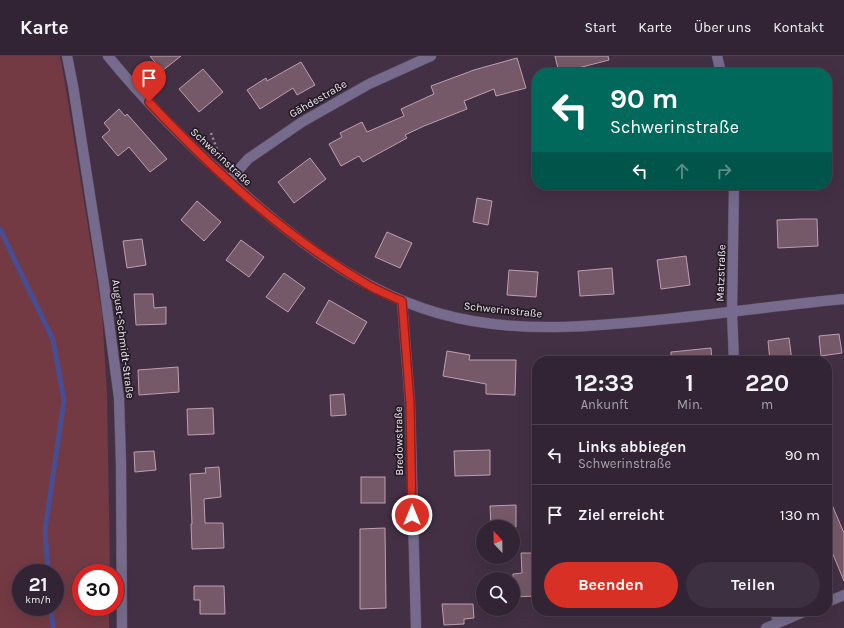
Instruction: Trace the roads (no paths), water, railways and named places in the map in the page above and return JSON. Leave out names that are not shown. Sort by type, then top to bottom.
[{"type":"street","name":"August-Schmidt-Straße","points":[[67,56],[104,285],[119,398],[122,628]]},
{"type":"street","name":"Schwerinstraße","points":[[108,56],[188,144],[275,222],[304,244],[364,283],[402,301],[446,315],[474,321],[541,327],[580,327],[844,299]]},
{"type":"street","name":"Gähdestraße","points":[[229,181],[248,159],[302,122],[369,84],[431,56]]},
{"type":"street","points":[[718,56],[720,68]]},
{"type":"street","name":"Matzstraße","points":[[734,190],[732,312],[734,356]]},
{"type":"street","name":"Bredowstraße","points":[[402,301],[410,403],[416,628]]},
{"type":"street","points":[[832,600],[844,595]]},
{"type":"street","points":[[776,616],[779,622]]},
{"type":"street","points":[[766,628],[794,616]]},
{"type":"waterway","points":[[0,229],[53,340],[64,400],[45,530],[47,564]]},
{"type":"waterway","points":[[52,616],[53,628]]}]
